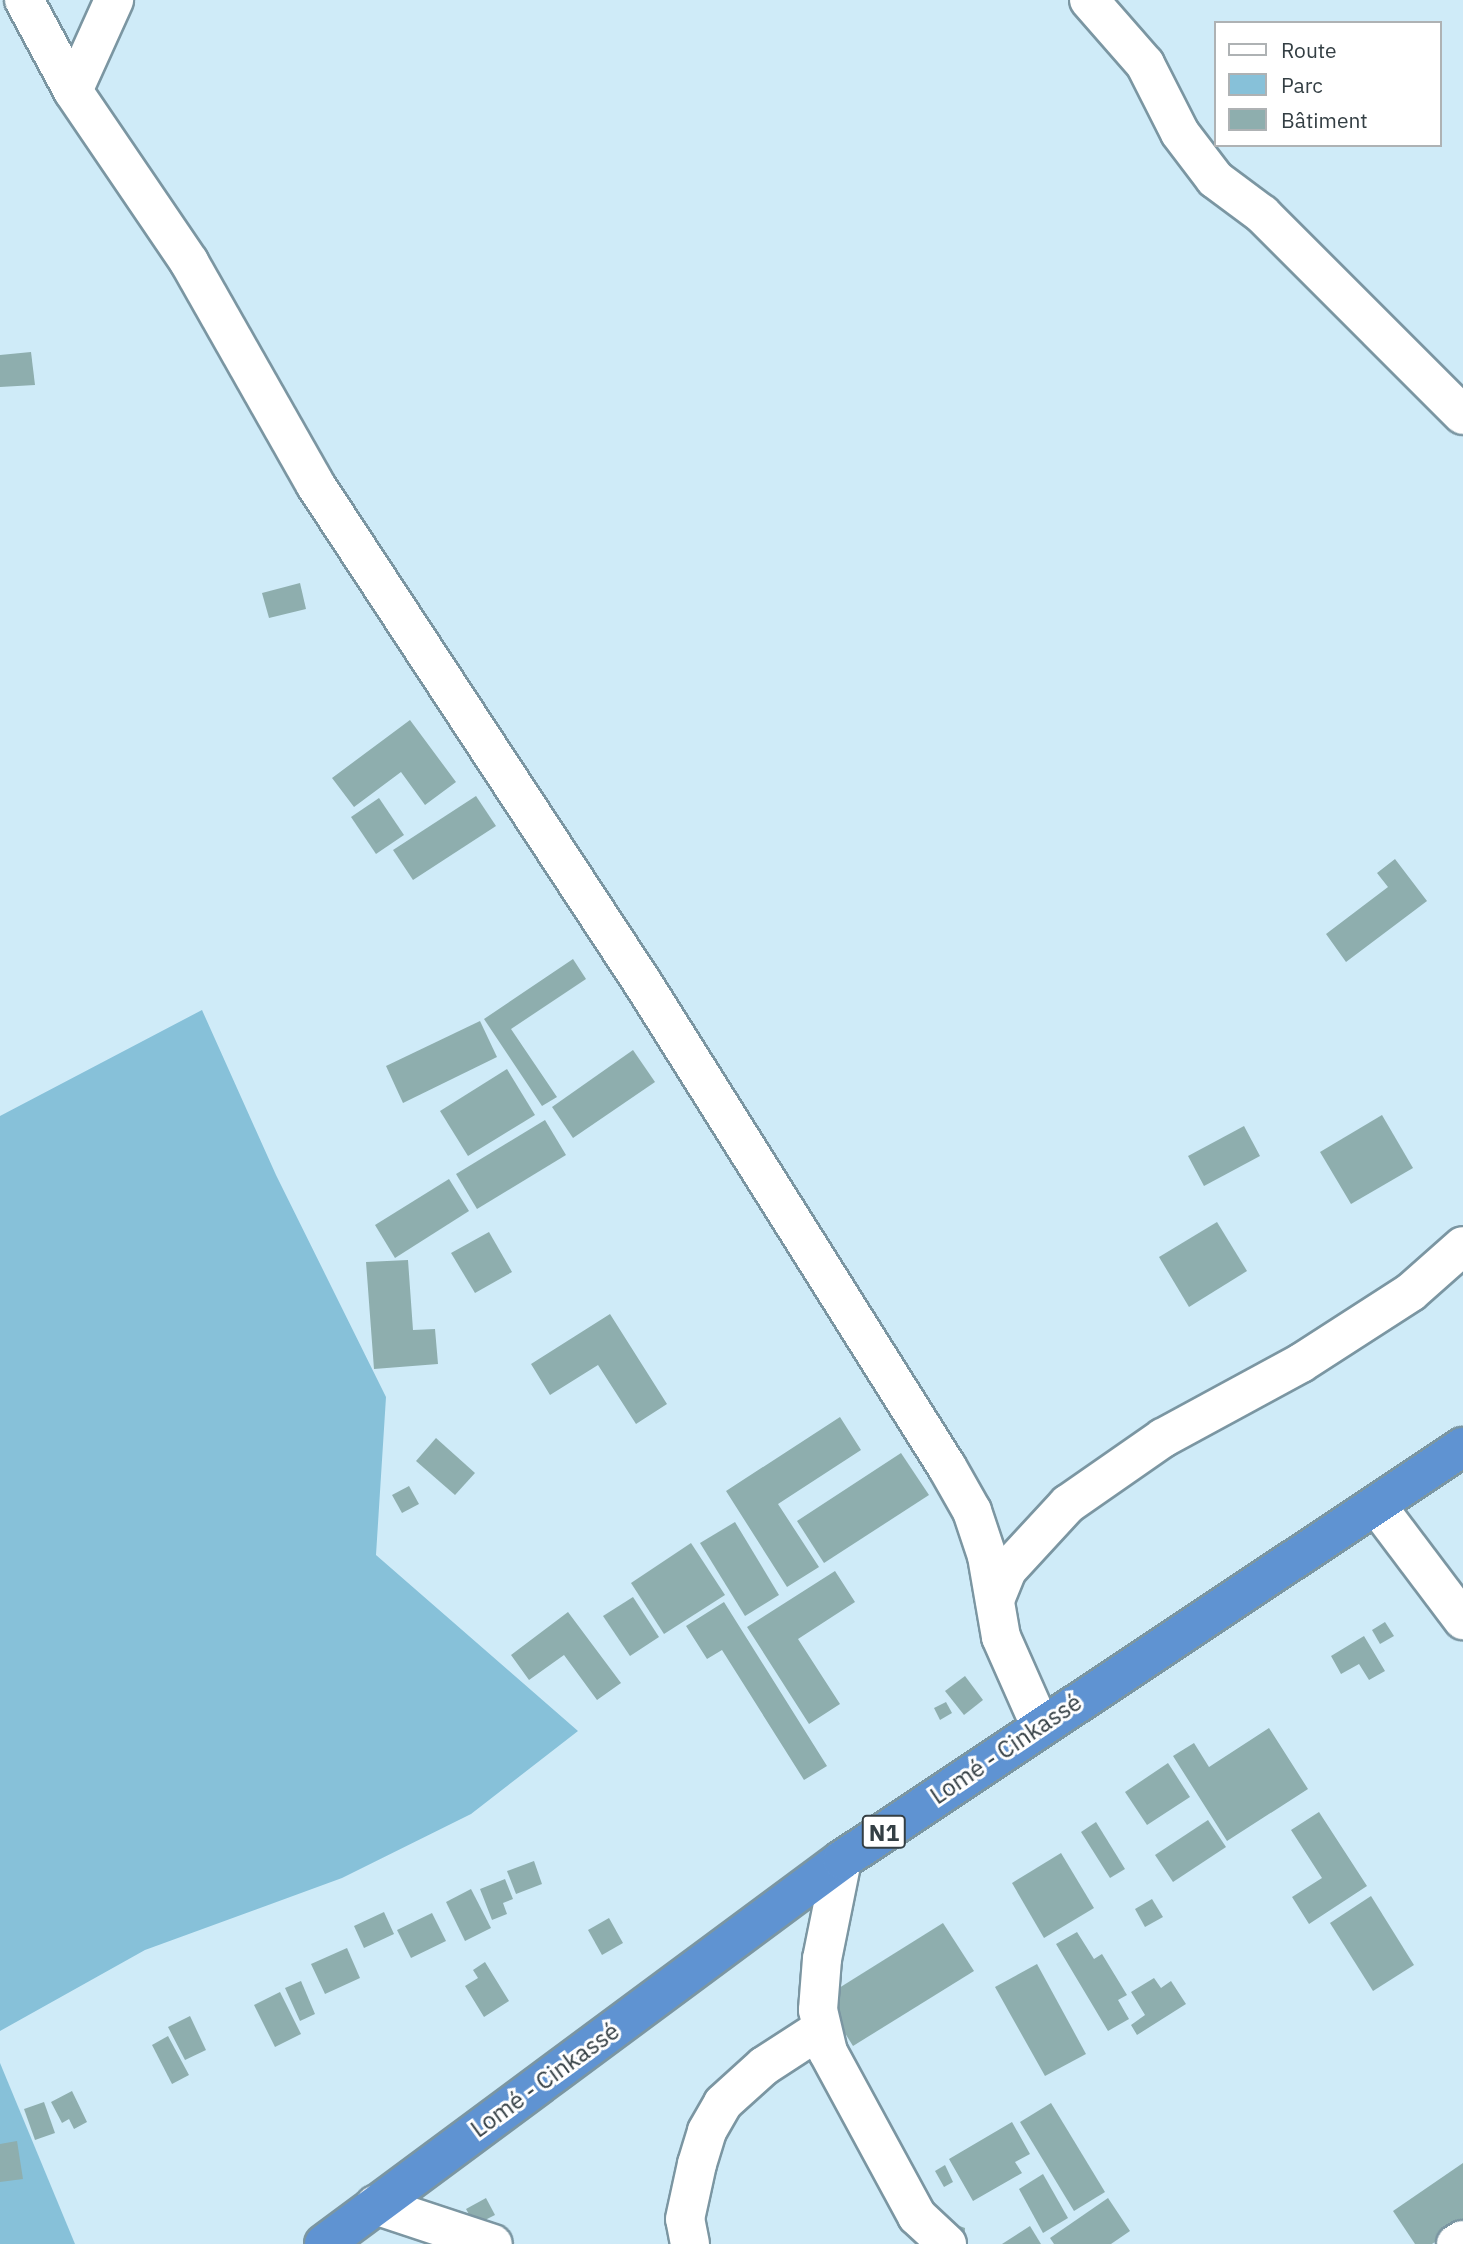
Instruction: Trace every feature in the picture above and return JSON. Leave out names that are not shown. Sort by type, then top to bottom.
[{"type":"highway","name":"Lomé - Cinkassé","points":[[324,2244],[842,1860],[1040,1725],[1463,1447]]},
{"type":"street","points":[[24,0],[73,92],[189,262],[315,484],[645,985],[947,1467],[972,1511],[995,1600],[1001,1637],[1040,1725]]},
{"type":"street","points":[[73,92],[114,0]]},
{"type":"street","points":[[1089,0],[1145,64],[1180,133],[1215,178],[1262,214],[1463,415]]},
{"type":"street","points":[[995,1600],[1007,1570],[1068,1504],[1163,1438],[1301,1363],[1411,1292],[1463,1246]]},
{"type":"street","points":[[1377,1506],[1463,1620]]},
{"type":"street","points":[[842,1860],[822,1959],[821,2029],[848,2091],[917,2216],[947,2244]]},
{"type":"street","points":[[690,2244],[685,2219],[697,2164],[707,2131],[723,2103],[764,2066],[821,2029]]},
{"type":"street","points":[[374,2205],[492,2244]]},
{"type":"street","points":[[1456,2244],[1463,2240]]},
{"type":"green space","points":[[202,1010],[276,1175],[386,1397],[376,1555],[578,1731],[471,1814],[342,1878],[145,1950],[0,2031],[0,1116]]},
{"type":"green space","points":[[0,2063],[75,2244],[0,2244]]},
{"type":"building","points":[[31,352],[35,385],[0,387],[0,355]]},
{"type":"building","points":[[300,583],[306,609],[269,618],[262,593]]},
{"type":"building","points":[[410,720],[456,782],[425,805],[401,772],[354,807],[332,778]]},
{"type":"building","points":[[476,796],[496,826],[413,880],[393,850]]},
{"type":"building","points":[[379,798],[404,835],[376,854],[351,817]]},
{"type":"building","points":[[1395,859],[1427,901],[1346,962],[1326,934],[1388,887],[1377,873]]},
{"type":"building","points":[[573,959],[586,979],[511,1029],[557,1097],[542,1106],[484,1019]]},
{"type":"building","points":[[480,1021],[497,1057],[403,1103],[386,1066]]},
{"type":"building","points":[[633,1050],[655,1082],[573,1138],[552,1107]]},
{"type":"building","points":[[507,1069],[535,1115],[468,1156],[440,1111]]},
{"type":"building","points":[[1382,1115],[1413,1168],[1351,1204],[1320,1152]]},
{"type":"building","points":[[545,1120],[566,1155],[477,1209],[456,1174]]},
{"type":"building","points":[[1244,1126],[1260,1156],[1204,1186],[1188,1156]]},
{"type":"building","points":[[449,1179],[469,1211],[395,1258],[375,1225]]},
{"type":"building","points":[[1217,1222],[1247,1271],[1189,1307],[1159,1257]]},
{"type":"building","points":[[489,1232],[512,1272],[475,1293],[451,1253]]},
{"type":"building","points":[[408,1260],[413,1330],[435,1329],[438,1364],[374,1369],[366,1262]]},
{"type":"building","points":[[610,1314],[667,1404],[636,1424],[598,1365],[550,1395],[531,1364]]},
{"type":"building","points":[[840,1417],[861,1450],[778,1504],[819,1567],[787,1587],[726,1491]]},
{"type":"building","points":[[436,1438],[475,1473],[455,1495],[416,1461]]},
{"type":"building","points":[[901,1453],[929,1495],[824,1563],[797,1521]]},
{"type":"building","points":[[409,1486],[419,1504],[402,1513],[392,1495]]},
{"type":"building","points":[[735,1522],[779,1595],[745,1616],[700,1543]]},
{"type":"building","points":[[691,1543],[725,1595],[664,1634],[631,1583]]},
{"type":"building","points":[[835,1571],[855,1602],[798,1639],[840,1704],[809,1724],[747,1627]]},
{"type":"building","points":[[633,1597],[659,1637],[630,1656],[603,1616]]},
{"type":"building","points":[[724,1602],[827,1766],[804,1780],[722,1650],[707,1659],[686,1626]]},
{"type":"building","points":[[568,1612],[621,1683],[597,1700],[564,1655],[529,1680],[511,1655]]},
{"type":"building","points":[[1385,1622],[1394,1636],[1380,1644],[1372,1630]]},
{"type":"building","points":[[1364,1636],[1385,1671],[1369,1680],[1359,1664],[1341,1674],[1331,1656]]},
{"type":"building","points":[[965,1676],[983,1700],[964,1715],[945,1691]]},
{"type":"building","points":[[946,1702],[952,1713],[940,1720],[934,1708]]},
{"type":"building","points":[[1269,1728],[1308,1789],[1227,1841],[1173,1756],[1194,1743],[1209,1767]]},
{"type":"building","points":[[1168,1763],[1190,1797],[1147,1825],[1125,1792]]},
{"type":"building","points":[[1319,1812],[1367,1886],[1309,1924],[1292,1897],[1322,1878],[1291,1830]]},
{"type":"building","points":[[1208,1820],[1226,1847],[1173,1882],[1155,1855]]},
{"type":"building","points":[[1096,1822],[1125,1869],[1110,1878],[1081,1832]]},
{"type":"building","points":[[1061,1853],[1094,1908],[1044,1938],[1012,1883]]},
{"type":"building","points":[[534,1861],[542,1884],[516,1894],[507,1871]]},
{"type":"building","points":[[505,1879],[513,1899],[503,1903],[507,1914],[492,1920],[480,1889]]},
{"type":"building","points":[[471,1889],[491,1928],[465,1941],[446,1902]]},
{"type":"building","points":[[1371,1896],[1414,1965],[1373,1991],[1330,1923]]},
{"type":"building","points":[[1152,1899],[1163,1917],[1145,1927],[1135,1909]]},
{"type":"building","points":[[384,1912],[394,1934],[364,1948],[354,1926]]},
{"type":"building","points":[[432,1913],[446,1941],[411,1958],[397,1930]]},
{"type":"building","points":[[609,1918],[623,1943],[602,1955],[588,1930]]},
{"type":"building","points":[[943,1923],[974,1971],[853,2046],[823,1998]]},
{"type":"building","points":[[1077,1932],[1094,1959],[1102,1954],[1127,1995],[1118,2000],[1129,2019],[1108,2031],[1056,1944]]},
{"type":"building","points":[[347,1948],[360,1978],[325,1994],[311,1964]]},
{"type":"building","points":[[485,1962],[509,2001],[484,2017],[465,1986],[478,1978],[473,1970]]},
{"type":"building","points":[[1037,1964],[1086,2054],[1045,2076],[995,1987]]},
{"type":"building","points":[[1154,1978],[1161,1988],[1171,1981],[1186,2004],[1137,2035],[1131,2025],[1145,2015],[1131,1992]]},
{"type":"building","points":[[301,1981],[315,2014],[300,2021],[285,1988]]},
{"type":"building","points":[[280,1992],[301,2034],[275,2047],[254,2005]]},
{"type":"building","points":[[190,2016],[206,2050],[185,2060],[168,2027]]},
{"type":"building","points":[[168,2036],[189,2075],[172,2084],[152,2045]]},
{"type":"building","points":[[72,2091],[87,2122],[74,2129],[69,2119],[62,2123],[51,2102]]},
{"type":"building","points":[[44,2102],[55,2133],[35,2140],[24,2109]]},
{"type":"building","points":[[1051,2103],[1105,2192],[1074,2211],[1020,2122]]},
{"type":"building","points":[[1012,2122],[1030,2154],[1015,2162],[1022,2173],[973,2201],[949,2159]]},
{"type":"building","points":[[17,2141],[23,2179],[0,2182],[0,2144]]},
{"type":"building","points":[[1463,2163],[1463,2223],[1432,2244],[1415,2244],[1393,2211]]},
{"type":"building","points":[[945,2165],[953,2182],[944,2187],[935,2171]]},
{"type":"building","points":[[1043,2174],[1068,2218],[1043,2233],[1019,2189]]},
{"type":"building","points":[[486,2198],[495,2215],[475,2225],[466,2209]]},
{"type":"building","points":[[1108,2198],[1130,2231],[1111,2244],[1054,2244],[1050,2238]]},
{"type":"building","points":[[954,2224],[965,2228],[964,2242]]},
{"type":"building","points":[[1030,2226],[1041,2244],[1002,2244]]}]
